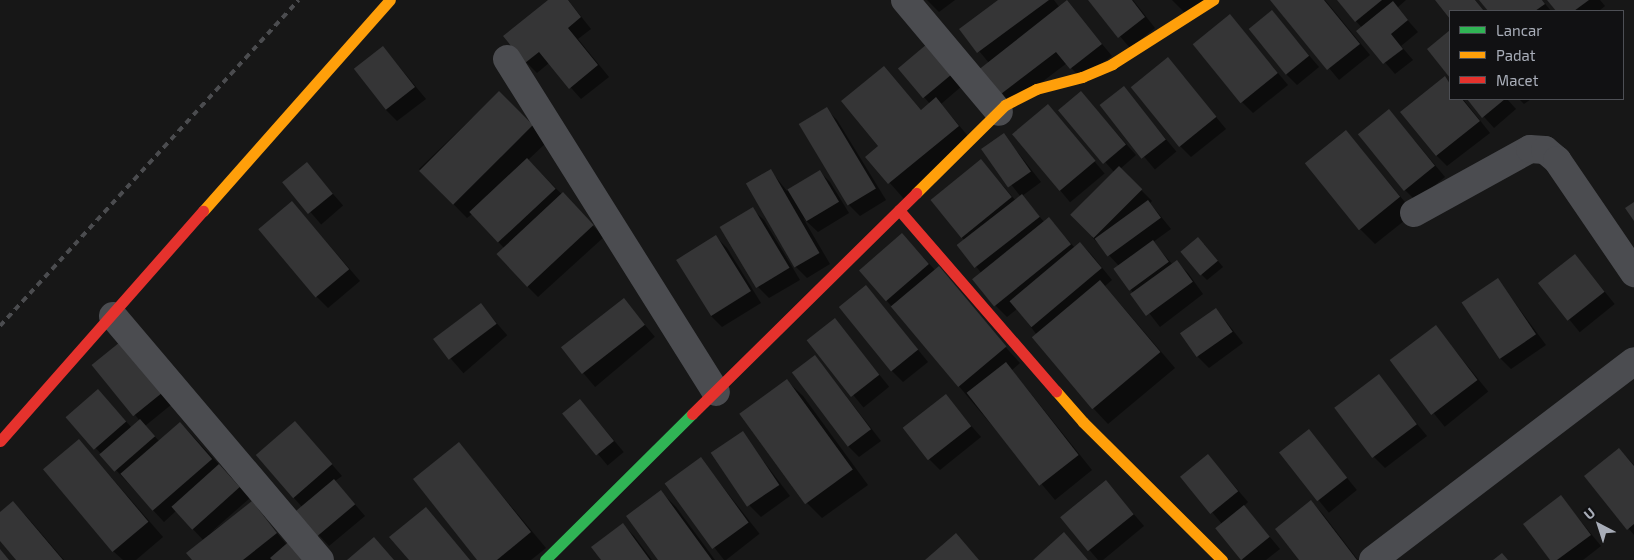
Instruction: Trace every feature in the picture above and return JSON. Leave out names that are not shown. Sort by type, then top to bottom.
[{"type":"street","points":[[0,441],[113,316],[390,0]]},
{"type":"street","points":[[905,0],[999,112]]},
{"type":"street","points":[[545,560],[1005,105],[1027,92],[1112,64],[1213,0]]},
{"type":"street","points":[[507,59],[716,392]]},
{"type":"street","points":[[1414,212],[1530,149],[1545,150],[1557,160],[1634,273]]},
{"type":"street","points":[[899,210],[1083,422],[1222,560]]},
{"type":"street","points":[[113,316],[320,560]]},
{"type":"street","points":[[1373,560],[1634,361]]},
{"type":"building","points":[[548,0],[568,0],[581,17],[568,28],[598,65],[569,89],[539,52],[525,63],[503,36]]},
{"type":"building","points":[[998,0],[1049,0],[977,53],[959,29]]},
{"type":"building","points":[[1067,0],[1102,44],[1070,69],[1056,52],[997,97],[977,71]]},
{"type":"building","points":[[1088,0],[1132,0],[1145,17],[1118,38]]},
{"type":"building","points":[[1270,0],[1324,0],[1360,44],[1327,70]]},
{"type":"building","points":[[1337,0],[1382,0],[1355,22]]},
{"type":"building","points":[[1435,0],[1475,0],[1483,10],[1449,10],[1449,18]]},
{"type":"building","points":[[1479,0],[1542,0],[1545,4],[1536,10],[1487,10]]},
{"type":"building","points":[[1547,0],[1589,0],[1575,10],[1555,10]]},
{"type":"building","points":[[1393,1],[1408,20],[1391,34],[1403,49],[1383,64],[1356,31]]},
{"type":"building","points":[[1272,10],[1309,56],[1286,75],[1249,29]]},
{"type":"building","points":[[1230,14],[1278,73],[1241,103],[1193,44]]},
{"type":"building","points":[[1449,31],[1449,77],[1427,49]]},
{"type":"building","points":[[927,44],[952,74],[923,98],[898,68]]},
{"type":"building","points":[[383,46],[415,87],[386,110],[354,69]]},
{"type":"building","points":[[1168,57],[1216,117],[1179,147],[1131,87]]},
{"type":"building","points":[[884,66],[921,110],[936,97],[959,126],[888,184],[865,157],[878,146],[841,101]]},
{"type":"building","points":[[1445,76],[1449,82],[1449,100],[1463,100],[1480,121],[1436,156],[1400,112]]},
{"type":"building","points":[[1124,86],[1166,140],[1141,159],[1100,105]]},
{"type":"building","points":[[499,91],[533,125],[453,205],[419,171]]},
{"type":"building","points":[[1081,91],[1126,145],[1103,164],[1058,110]]},
{"type":"building","points":[[1468,100],[1504,100],[1482,118]]},
{"type":"building","points":[[1048,104],[1096,161],[1060,191],[1012,134]]},
{"type":"building","points":[[827,107],[876,188],[848,205],[799,124]]},
{"type":"building","points":[[1389,109],[1435,166],[1404,191],[1358,134]]},
{"type":"building","points":[[1346,130],[1400,197],[1359,230],[1305,163]]},
{"type":"building","points":[[1004,133],[1031,172],[1008,188],[981,149]]},
{"type":"building","points":[[527,158],[556,189],[498,243],[469,212]]},
{"type":"building","points":[[981,159],[1012,197],[961,238],[930,200]]},
{"type":"building","points":[[307,162],[333,194],[308,214],[282,182]]},
{"type":"building","points":[[1119,166],[1142,189],[1094,238],[1070,215]]},
{"type":"building","points":[[771,169],[820,253],[794,268],[746,184]]},
{"type":"building","points":[[820,170],[839,202],[806,221],[787,190]]},
{"type":"building","points":[[563,192],[594,225],[527,287],[496,254]]},
{"type":"building","points":[[1022,194],[1040,217],[974,268],[957,245]]},
{"type":"building","points":[[1148,200],[1161,218],[1108,257],[1095,239]]},
{"type":"building","points":[[292,201],[349,269],[316,297],[258,229]]},
{"type":"building","points":[[1634,202],[1634,221],[1625,208]]},
{"type":"building","points":[[753,207],[790,268],[756,288],[720,227]]},
{"type":"building","points":[[1049,217],[1071,244],[994,307],[972,279]]},
{"type":"building","points":[[902,233],[929,264],[886,301],[859,270]]},
{"type":"building","points":[[716,235],[751,291],[711,316],[676,260]]},
{"type":"building","points":[[1198,237],[1218,261],[1200,276],[1180,252]]},
{"type":"building","points":[[1153,240],[1169,262],[1129,291],[1113,269]]},
{"type":"building","points":[[1080,242],[1102,268],[1031,327],[1010,301]]},
{"type":"building","points":[[1575,254],[1605,292],[1568,321],[1538,283]]},
{"type":"building","points":[[1177,260],[1193,282],[1146,316],[1130,294]]},
{"type":"building","points":[[939,266],[1006,346],[958,387],[891,306]]},
{"type":"building","points":[[1498,278],[1536,334],[1500,359],[1462,303]]},
{"type":"building","points":[[1100,280],[1160,352],[1092,409],[1032,337]]},
{"type":"building","points":[[866,285],[918,350],[891,372],[839,307]]},
{"type":"building","points":[[624,298],[645,325],[582,374],[561,347]]},
{"type":"building","points":[[481,303],[497,324],[449,360],[433,339]]},
{"type":"building","points":[[1216,308],[1233,332],[1197,357],[1180,333]]},
{"type":"building","points":[[835,318],[879,375],[851,397],[807,340]]},
{"type":"building","points":[[1436,325],[1478,380],[1431,415],[1390,360]]},
{"type":"building","points":[[125,338],[167,389],[133,416],[92,365]]},
{"type":"building","points":[[815,355],[871,429],[848,447],[792,372]]},
{"type":"building","points":[[1006,362],[1079,455],[1039,486],[967,393]]},
{"type":"building","points":[[1379,374],[1417,424],[1372,458],[1334,408]]},
{"type":"building","points":[[787,379],[853,470],[805,504],[739,414]]},
{"type":"building","points":[[98,389],[126,421],[94,450],[66,417]]},
{"type":"building","points":[[946,394],[971,426],[928,460],[903,428]]},
{"type":"building","points":[[580,399],[614,441],[596,455],[562,413]]},
{"type":"building","points":[[140,419],[155,436],[114,472],[99,454]]},
{"type":"building","points":[[295,421],[332,464],[293,498],[256,455]]},
{"type":"building","points":[[180,422],[212,459],[153,511],[120,474]]},
{"type":"building","points":[[1309,429],[1347,478],[1317,501],[1279,452]]},
{"type":"building","points":[[743,431],[779,485],[747,507],[711,453]]},
{"type":"building","points":[[79,439],[148,522],[112,552],[43,469]]},
{"type":"building","points":[[459,442],[531,532],[497,560],[477,560],[413,479]]},
{"type":"building","points":[[1619,448],[1634,466],[1634,524],[1627,530],[1584,476]]},
{"type":"building","points":[[1208,454],[1238,491],[1210,514],[1180,477]]},
{"type":"building","points":[[701,457],[749,523],[712,549],[665,483]]},
{"type":"building","points":[[219,464],[240,487],[192,530],[171,507]]},
{"type":"building","points":[[334,479],[355,504],[317,536],[296,511]]},
{"type":"building","points":[[1106,480],[1134,514],[1088,551],[1060,517]]},
{"type":"building","points":[[661,490],[712,560],[658,560],[626,516]]},
{"type":"building","points":[[1561,495],[1591,535],[1557,560],[1550,560],[1523,524]]},
{"type":"building","points":[[1311,500],[1357,560],[1299,560],[1275,529]]},
{"type":"building","points":[[13,501],[63,560],[16,560],[0,541],[0,512]]},
{"type":"building","points":[[252,501],[277,533],[243,560],[192,560],[186,553]]},
{"type":"building","points":[[1244,505],[1270,537],[1241,560],[1215,528]]},
{"type":"building","points":[[426,507],[470,560],[409,560],[389,537]]},
{"type":"building","points":[[623,523],[650,560],[601,560],[591,547]]},
{"type":"building","points":[[1064,532],[1088,560],[1033,560]]},
{"type":"building","points":[[956,533],[979,560],[925,560]]},
{"type":"building","points":[[374,537],[394,560],[347,560]]},
{"type":"building","points":[[293,538],[313,560],[272,560],[270,558]]},
{"type":"building","points":[[0,549],[9,560],[0,560]]},
{"type":"building","points":[[1502,553],[1508,560],[1493,560]]},
{"type":"railway","points":[[0,326],[299,0]]},
{"type":"traffic: fast","points":[[545,560],[692,414]]},
{"type":"traffic: slow","points":[[203,211],[390,0]]},
{"type":"traffic: slow","points":[[916,193],[1005,105],[1036,89],[1082,77],[1112,64],[1213,0]]},
{"type":"traffic: slow","points":[[1056,391],[1083,422],[1222,560]]},
{"type":"traffic: jam","points":[[692,414],[916,193]]},
{"type":"traffic: jam","points":[[899,210],[1056,391]]},
{"type":"traffic: jam","points":[[0,441],[203,211]]}]
